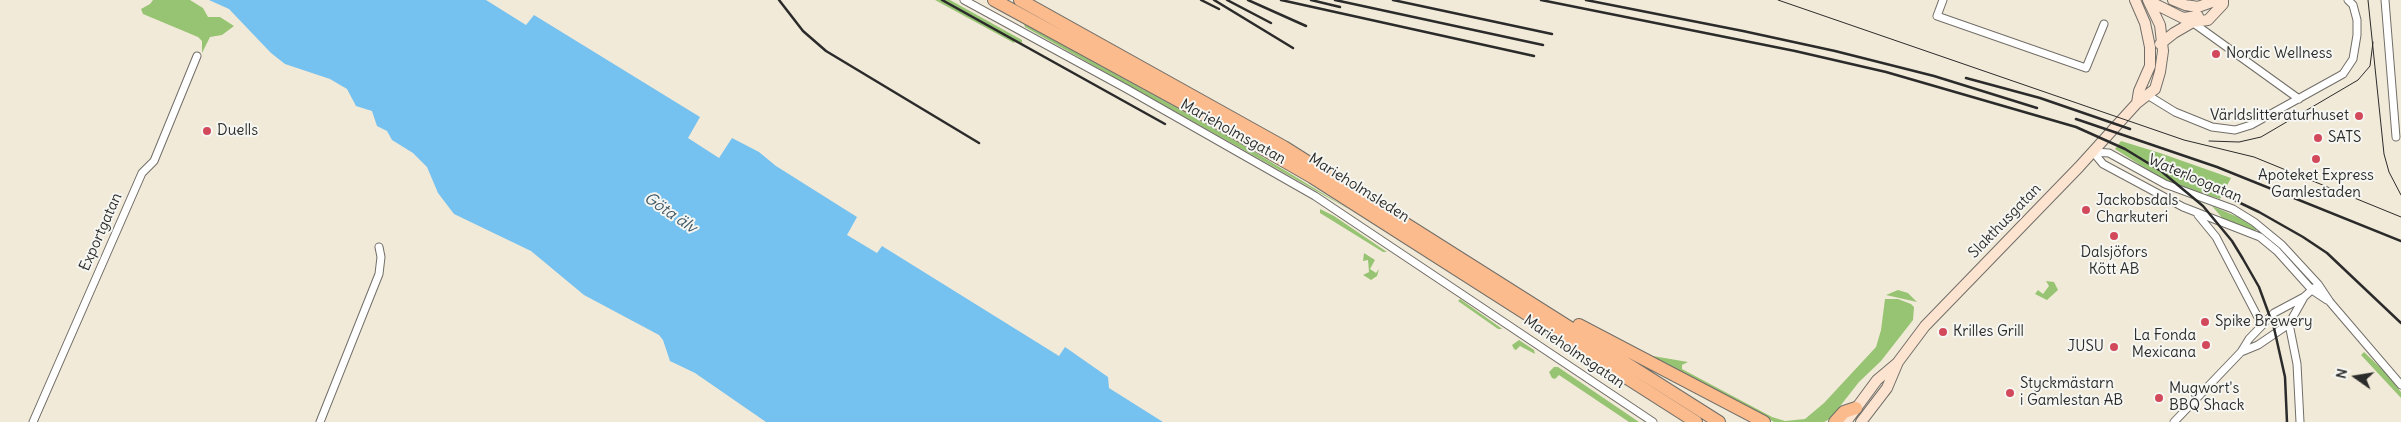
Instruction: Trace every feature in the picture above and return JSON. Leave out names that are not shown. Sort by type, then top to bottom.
[{"type":"highway","name":"Marieholmsleden","points":[[994,0],[1201,113],[1312,177],[1696,422]]},
{"type":"highway","name":"Marieholmsleden","points":[[1020,0],[1284,147],[1560,319],[1719,422]]},
{"type":"highway","points":[[1560,319],[1593,331],[1764,422]]},
{"type":"highway","points":[[1835,422],[1844,412],[1856,408]]},
{"type":"main road","name":"Slakthusgatan","points":[[2135,0],[2145,23],[2149,40],[2150,61],[2137,103]]},
{"type":"main road","points":[[2148,0],[2188,20],[2208,20],[2223,4],[2220,0],[2198,7],[2185,5],[2173,0]]},
{"type":"main road","points":[[2148,0],[2160,24],[2163,42],[2160,72],[2155,89],[2149,96]]},
{"type":"main road","points":[[2150,61],[2163,42],[2188,20]]},
{"type":"main road","name":"Slakthusgatan","points":[[1846,422],[1877,380],[1898,362],[1925,326],[1945,304],[2137,103],[2149,96]]},
{"type":"main road","name":"Slakthusgatan","points":[[1861,422],[1887,388],[1898,362]]},
{"type":"street","name":"Marieholmsgatan","points":[[964,0],[1308,191],[1653,422]]},
{"type":"street","points":[[1943,0],[1937,16],[2086,68],[2104,24]]},
{"type":"street","points":[[2149,96],[2175,112],[2212,127],[2235,130],[2251,125],[2343,74],[2353,59],[2357,20],[2353,5],[2348,0]]},
{"type":"street","points":[[2385,0],[2396,137]]},
{"type":"street","points":[[2188,20],[2299,99]]},
{"type":"street","name":"Exportgatan","points":[[33,422],[142,173],[154,161],[197,56]]},
{"type":"street","name":"Waterloogatan","points":[[2092,152],[2103,164],[2196,213],[2266,241],[2312,290],[2330,302]]},
{"type":"street","name":"Waterloogatan","points":[[2092,152],[2109,153],[2165,184],[2233,210],[2274,237],[2318,284],[2330,302],[2401,385]]},
{"type":"street","points":[[2196,213],[2216,236],[2262,325]]},
{"type":"street","points":[[320,422],[379,274],[381,257],[379,248]]},
{"type":"street","points":[[2174,422],[2240,352],[2274,312],[2304,297],[2318,284]]},
{"type":"street","points":[[2240,352],[2258,345],[2289,324],[2304,297]]},
{"type":"street","points":[[2289,324],[2297,364],[2300,422]]},
{"type":"green space","points":[[153,0],[190,0],[203,8],[208,17],[220,17],[234,26],[222,35],[210,37],[202,53],[202,41],[198,37],[143,14],[141,9]]},
{"type":"green space","points":[[935,0],[950,0],[1022,40],[1022,43],[1015,41],[1014,43]]},
{"type":"green space","points":[[1024,24],[1228,136],[1352,211],[1025,27]]},
{"type":"green space","points":[[2121,141],[2231,178],[2220,199],[2167,182],[2115,149]]},
{"type":"green space","points":[[2212,206],[2238,217],[2257,229],[2255,231],[2224,220]]},
{"type":"green space","points":[[1320,209],[1334,216],[1387,252],[1383,252],[1320,213]]},
{"type":"green space","points":[[1364,253],[1375,260],[1370,269],[1376,273],[1379,269],[1377,276],[1371,280],[1363,275],[1369,272],[1368,260],[1363,261]]},
{"type":"green space","points":[[2046,281],[2054,282],[2058,290],[2047,300],[2035,294],[2038,290],[2043,294],[2049,286]]},
{"type":"green space","points":[[1898,290],[1908,293],[1917,302],[1886,295]]},
{"type":"green space","points":[[1460,299],[1502,329],[1498,329],[1458,301]]},
{"type":"green space","points":[[1885,299],[1898,299],[1911,304],[1914,307],[1913,320],[1881,361],[1859,382],[1830,419],[1824,422],[1774,422],[1647,355],[1688,362],[1682,365],[1682,369],[1772,417],[1785,421],[1805,419],[1824,403],[1876,347],[1881,330]]},
{"type":"green space","points":[[1519,340],[1534,350],[1535,354],[1520,346],[1516,350],[1514,349],[1512,345]]},
{"type":"green space","points":[[2364,352],[2385,372],[2401,392],[2401,398],[2361,355]]},
{"type":"green space","points":[[1554,367],[1558,367],[1639,422],[1629,422],[1559,375],[1555,379],[1552,378],[1549,372]]},
{"type":"water","name":"Göta älv","points":[[209,0],[486,0],[526,25],[534,15],[700,117],[688,138],[719,158],[732,138],[759,152],[776,166],[857,217],[847,235],[877,253],[882,246],[1059,356],[1065,347],[1108,377],[1109,388],[1163,422],[766,422],[695,373],[670,361],[663,340],[659,335],[584,295],[531,251],[454,214],[438,193],[427,167],[413,153],[392,140],[387,131],[377,126],[372,111],[356,106],[347,89],[330,79],[285,64],[271,53],[229,9]]},
{"type":"tram line","points":[[1778,0],[2184,140],[2254,157],[2401,217]]},
{"type":"tram line","points":[[2368,0],[2384,154],[2389,172],[2401,195]]},
{"type":"tram line","points":[[2209,141],[2239,142],[2261,137],[2358,80],[2370,66],[2373,42]]},
{"type":"railway","points":[[779,0],[803,31],[826,51],[979,143]]},
{"type":"railway","points":[[942,0],[1165,124]]},
{"type":"railway","points":[[1201,0],[1219,9]]},
{"type":"railway","points":[[1214,0],[1293,48]]},
{"type":"railway","points":[[1227,0],[1271,23]]},
{"type":"railway","points":[[1248,0],[1306,26]]},
{"type":"railway","points":[[1281,0],[1534,56]]},
{"type":"railway","points":[[1311,0],[1340,7]]},
{"type":"railway","points":[[1335,0],[1543,45]]},
{"type":"railway","points":[[1393,0],[1552,34]]},
{"type":"railway","points":[[1541,0],[1795,51],[1886,72],[2076,127],[2125,149],[2161,171],[2203,206],[2232,241],[2243,259],[2259,287],[2274,328],[2285,377],[2287,422]]},
{"type":"railway","points":[[1586,0],[1835,51],[1934,76],[2037,108]]},
{"type":"railway","points":[[1966,78],[2040,98],[2130,129]]},
{"type":"railway","points":[[2076,119],[2217,167],[2401,241]]},
{"type":"railway","points":[[2159,164],[2259,212],[2303,237],[2327,253],[2401,323]]},
{"type":"place","name":"Nordic Wellness","points":[[2216,54]]},
{"type":"place","name":"Världslitteraturhuset","points":[[2359,116]]},
{"type":"place","name":"Duells","points":[[207,131]]},
{"type":"place","name":"SATS","points":[[2318,138]]},
{"type":"place","name":"Apoteket Express Gamlestaden","points":[[2316,159]]},
{"type":"place","name":"Jackobsdals Charkuteri","points":[[2086,210]]},
{"type":"place","name":"Dalsjöfors Kött AB","points":[[2114,236]]},
{"type":"place","name":"Spike Brewery","points":[[2205,322]]},
{"type":"place","name":"Krilles Grill","points":[[1943,332]]},
{"type":"place","name":"La Fonda Mexicana","points":[[2206,345]]},
{"type":"place","name":"JUSU","points":[[2114,347]]},
{"type":"place","name":"Styckmästarn i Gamlestan AB","points":[[2010,393]]},
{"type":"place","name":"Mugwort's BBQ Shack","points":[[2159,398]]}]
